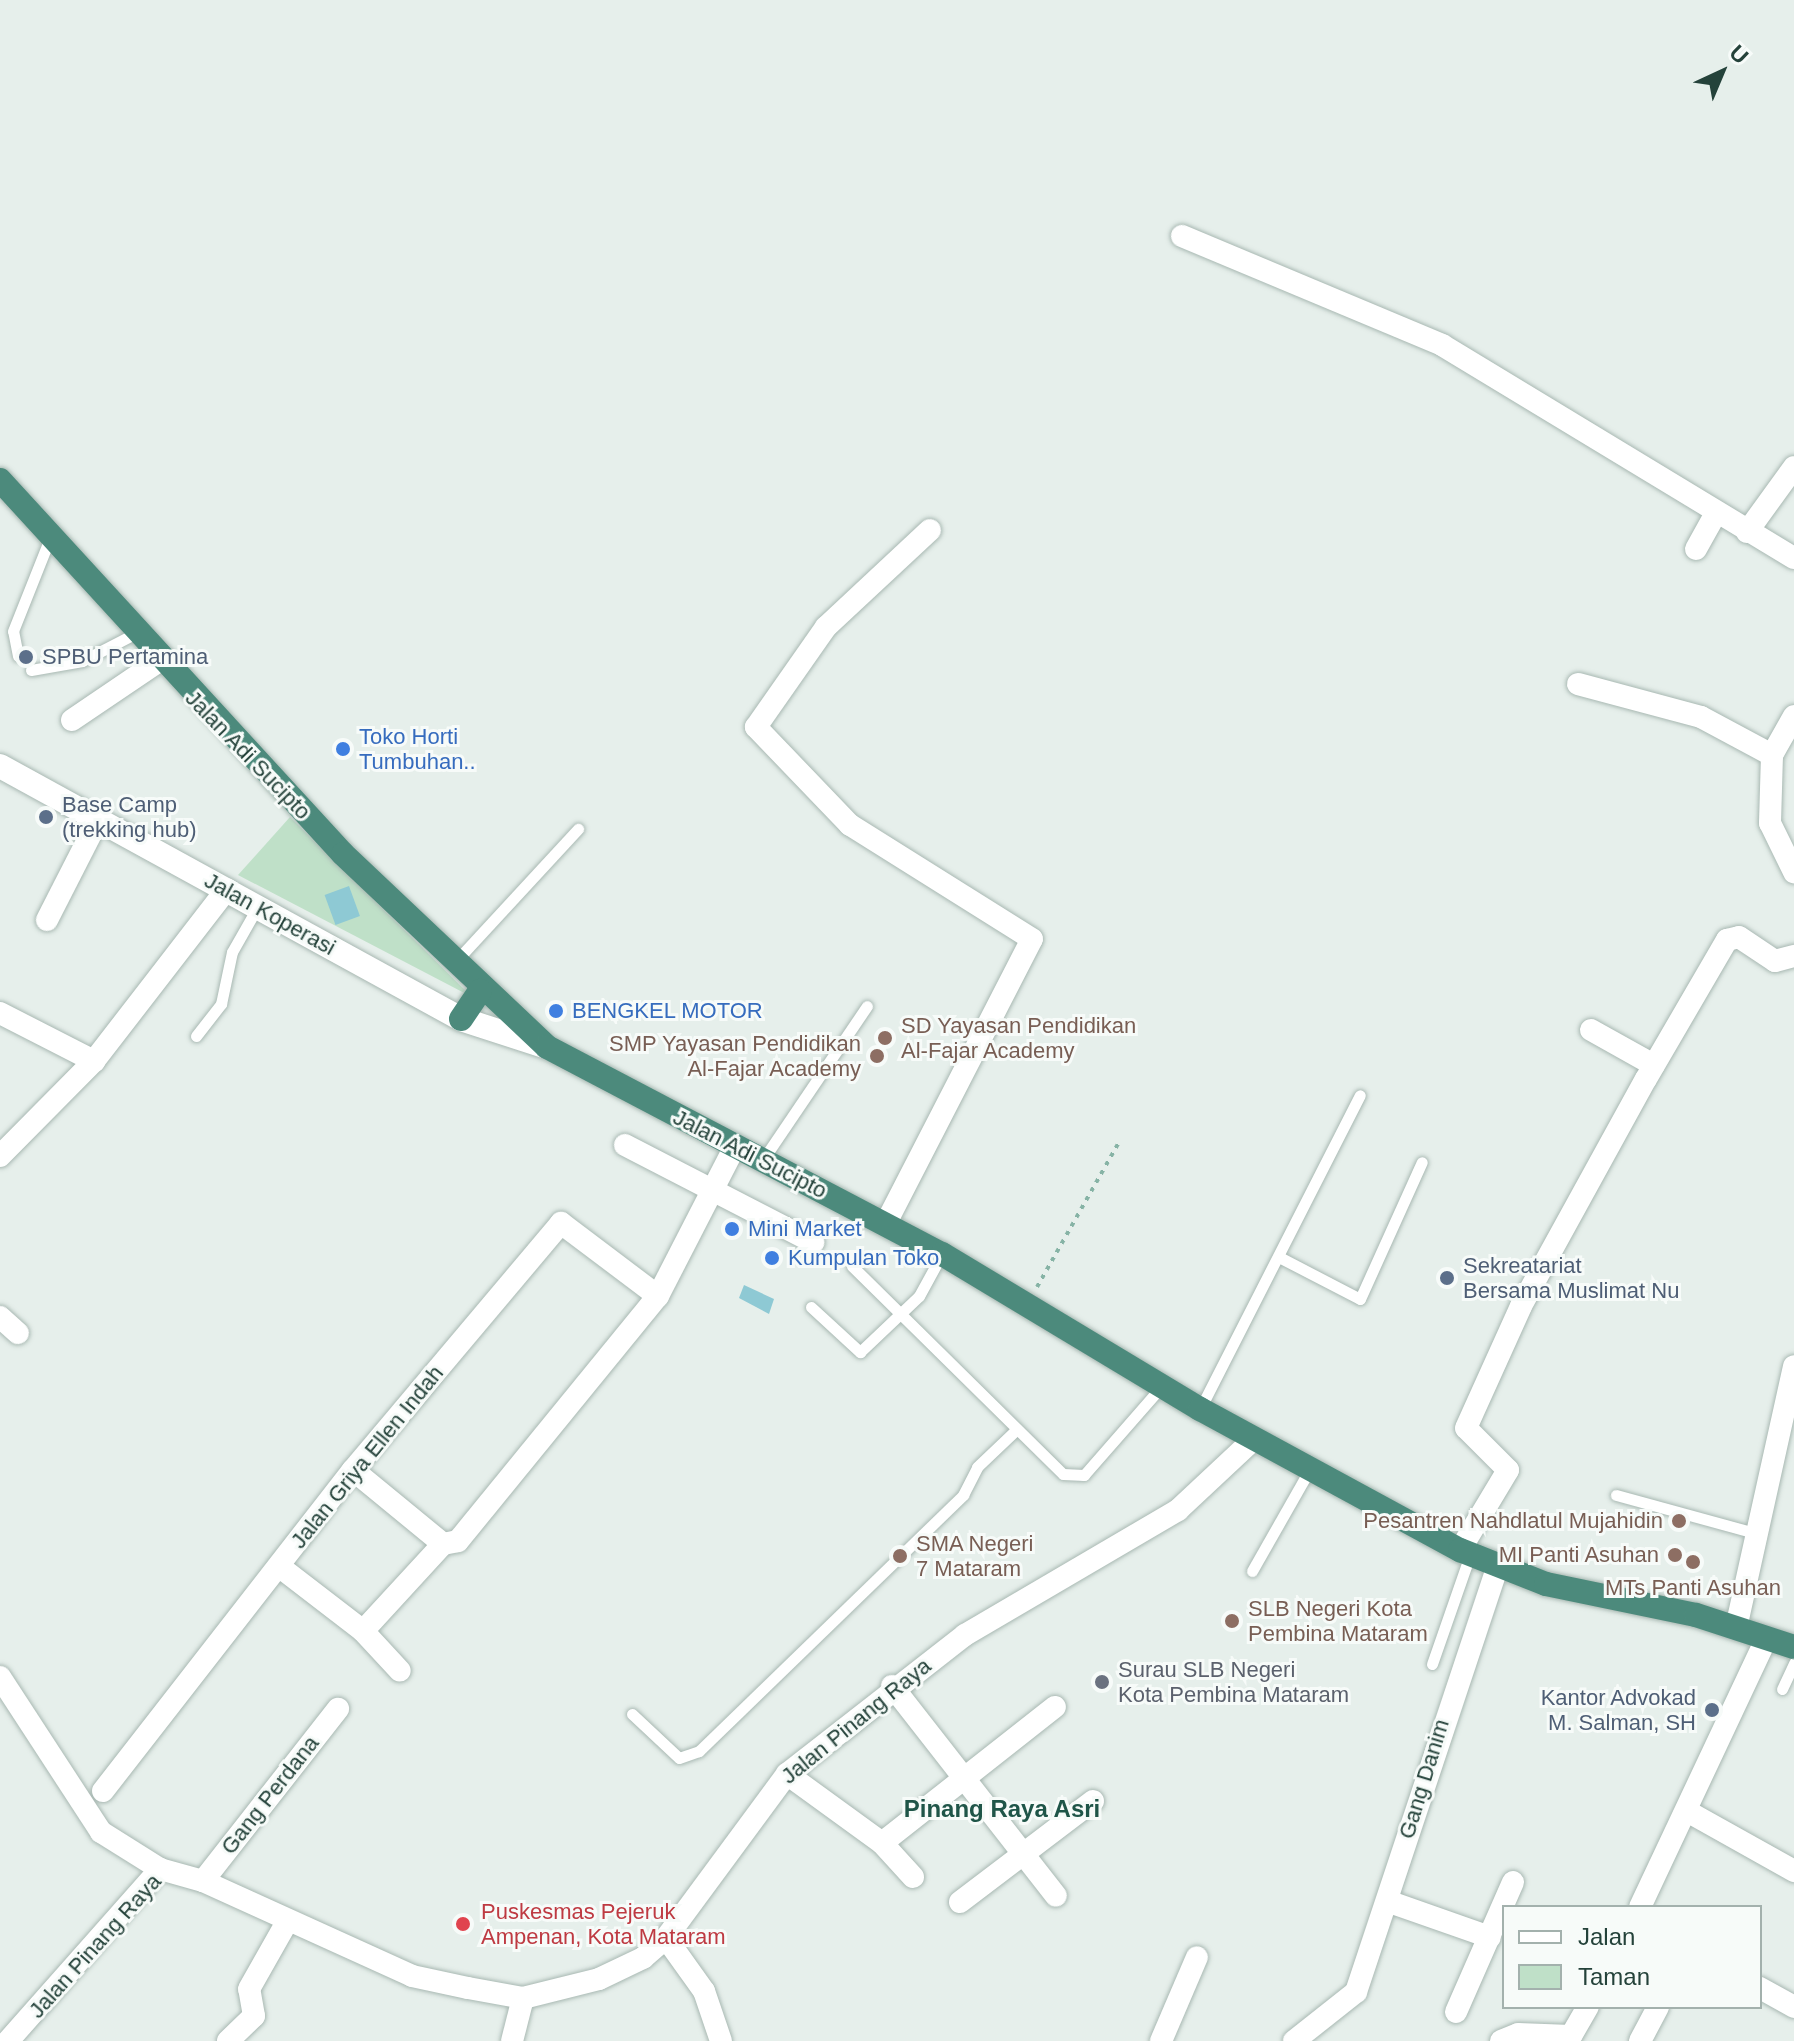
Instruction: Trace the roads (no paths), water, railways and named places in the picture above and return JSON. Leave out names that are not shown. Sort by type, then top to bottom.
[{"type":"highway","name":"Jalan Adi Sucipto","points":[[0,480],[159,661],[480,991],[547,1047],[723,1172],[762,1161],[886,1223],[933,1272],[1027,1303],[1158,1392],[1200,1409],[1240,1455],[1310,1469],[1465,1553],[1491,1583],[1736,1628],[1794,1647]]},
{"type":"highway","points":[[461,1019],[480,991]]},
{"type":"street","points":[[1182,236],[1442,345],[1794,558]]},
{"type":"street","points":[[1747,532],[1794,467]]},
{"type":"street","points":[[1696,549],[1716,513]]},
{"type":"street","points":[[886,1223],[1032,939],[850,825],[756,727],[826,627],[930,530]]},
{"type":"street","points":[[72,720],[159,661]]},
{"type":"street","points":[[1578,684],[1701,717],[1772,755]]},
{"type":"street","points":[[1794,716],[1772,755],[1770,823],[1794,872]]},
{"type":"street","name":"Jalan Koperasi","points":[[0,766],[461,1019],[547,1047]]},
{"type":"street","points":[[47,920],[98,820]]},
{"type":"street","points":[[2,1153],[94,1061],[227,889]]},
{"type":"street","points":[[1465,1553],[1508,1470],[1466,1428],[1521,1306],[1727,940],[1739,937],[1775,961],[1794,956]]},
{"type":"street","points":[[0,1013],[94,1061]]},
{"type":"street","points":[[1591,1030],[1654,1065]]},
{"type":"street","points":[[625,1145],[723,1172],[813,1242]]},
{"type":"street","points":[[363,1631],[443,1544],[458,1541],[658,1296],[723,1172]]},
{"type":"street","name":"Jalan Griya Ellen Indah","points":[[103,1791],[353,1470],[561,1223],[658,1296]]},
{"type":"street","points":[[0,1317],[18,1333]]},
{"type":"street","points":[[1736,1628],[1760,1534],[1794,1366]]},
{"type":"street","name":"Jalan Pinang Raya","points":[[8,2041],[160,1869],[203,1881],[412,1976],[523,1998],[599,1979],[666,1938],[787,1774],[892,1686],[1018,1602],[1166,1518],[1240,1455]]},
{"type":"street","points":[[353,1470],[443,1544]]},
{"type":"street","points":[[280,1567],[363,1631],[400,1671]]},
{"type":"street","name":"Gang Danim","points":[[1294,2041],[1356,1992],[1491,1583]]},
{"type":"street","points":[[1641,1905],[1766,1639]]},
{"type":"street","points":[[0,1678],[101,1832],[160,1869]]},
{"type":"street","points":[[892,1686],[1056,1896]]},
{"type":"street","points":[[882,1843],[1055,1707]]},
{"type":"street","name":"Gang Perdana","points":[[203,1881],[338,1709]]},
{"type":"street","points":[[787,1774],[882,1843],[913,1877]]},
{"type":"street","points":[[960,1902],[1093,1801]]},
{"type":"street","points":[[1694,1815],[1794,1871]]},
{"type":"street","points":[[1503,1905],[1513,1882]]},
{"type":"street","points":[[1387,1901],[1490,1937]]},
{"type":"street","points":[[1456,2012],[1502,1908]]},
{"type":"street","points":[[228,2041],[254,2016],[249,1989],[288,1920]]},
{"type":"street","points":[[666,1938],[704,1991],[721,2041]]},
{"type":"street","points":[[1161,2041],[1197,1957]]},
{"type":"street","points":[[1762,1989],[1794,2007]]},
{"type":"street","points":[[512,2041],[523,1998]]},
{"type":"street","points":[[1510,2038],[1573,2039],[1587,2009]]},
{"type":"street","points":[[1640,2041],[1657,2009]]},
{"type":"lane","points":[[18,656],[13,631],[50,538]]},
{"type":"lane","points":[[31,670],[82,661],[134,634]]},
{"type":"lane","points":[[453,964],[578,829]]},
{"type":"lane","points":[[196,1036],[221,1004],[232,952],[257,908]]},
{"type":"lane","points":[[762,1161],[867,1006]]},
{"type":"lane","points":[[1200,1409],[1360,1095]]},
{"type":"lane","points":[[1279,1257],[1360,1299],[1422,1162]]},
{"type":"lane","points":[[852,1266],[903,1313],[1052,1466],[1077,1477],[1143,1413],[1158,1392]]},
{"type":"lane","points":[[811,1307],[855,1353],[903,1313],[933,1272]]},
{"type":"lane","points":[[632,1714],[679,1758],[699,1751],[963,1495],[977,1467],[1016,1430]]},
{"type":"lane","points":[[1252,1571],[1310,1469]]},
{"type":"lane","points":[[1616,1495],[1760,1534]]},
{"type":"lane","points":[[1432,1664],[1465,1553]]},
{"type":"lane","points":[[1784,1684],[1794,1663]]},
{"type":"water","points":[[349,886],[360,916],[336,925],[325,895]]},
{"type":"water","points":[[744,1285],[774,1299],[769,1314],[739,1298]]},
{"type":"place","name":"SPBU Pertamina","points":[[26,657]]},
{"type":"place","name":"Toko Horti Tumbuhan..","points":[[343,749]]},
{"type":"place","name":"Base Camp (trekking hub)","points":[[46,817]]},
{"type":"place","name":"BENGKEL MOTOR","points":[[556,1011]]},
{"type":"place","name":"SD Yayasan Pendidikan Al-Fajar Academy","points":[[885,1038]]},
{"type":"place","name":"SMP Yayasan Pendidikan Al-Fajar Academy","points":[[877,1056]]},
{"type":"place","name":"Mini Market","points":[[732,1229]]},
{"type":"place","name":"Kumpulan Toko","points":[[772,1258]]},
{"type":"place","name":"Sekreatariat Bersama Muslimat Nu","points":[[1447,1278]]},
{"type":"place","name":"Pesantren Nahdlatul Mujahidin","points":[[1679,1521]]},
{"type":"place","name":"MI Panti Asuhan","points":[[1675,1555]]},
{"type":"place","name":"SMA Negeri 7 Mataram","points":[[900,1556]]},
{"type":"place","name":"MTs Panti Asuhan","points":[[1693,1562]]},
{"type":"place","name":"SLB Negeri Kota Pembina Mataram","points":[[1232,1621]]},
{"type":"place","name":"Surau SLB Negeri Kota Pembina Mataram","points":[[1102,1682]]},
{"type":"place","name":"Kantor Advokad M. Salman, SH","points":[[1712,1710]]},
{"type":"place","name":"Puskesmas Pejeruk Ampenan, Kota Mataram","points":[[463,1924]]},
{"type":"district","name":"Pinang Raya Asri","points":[[1002,1809]]}]
